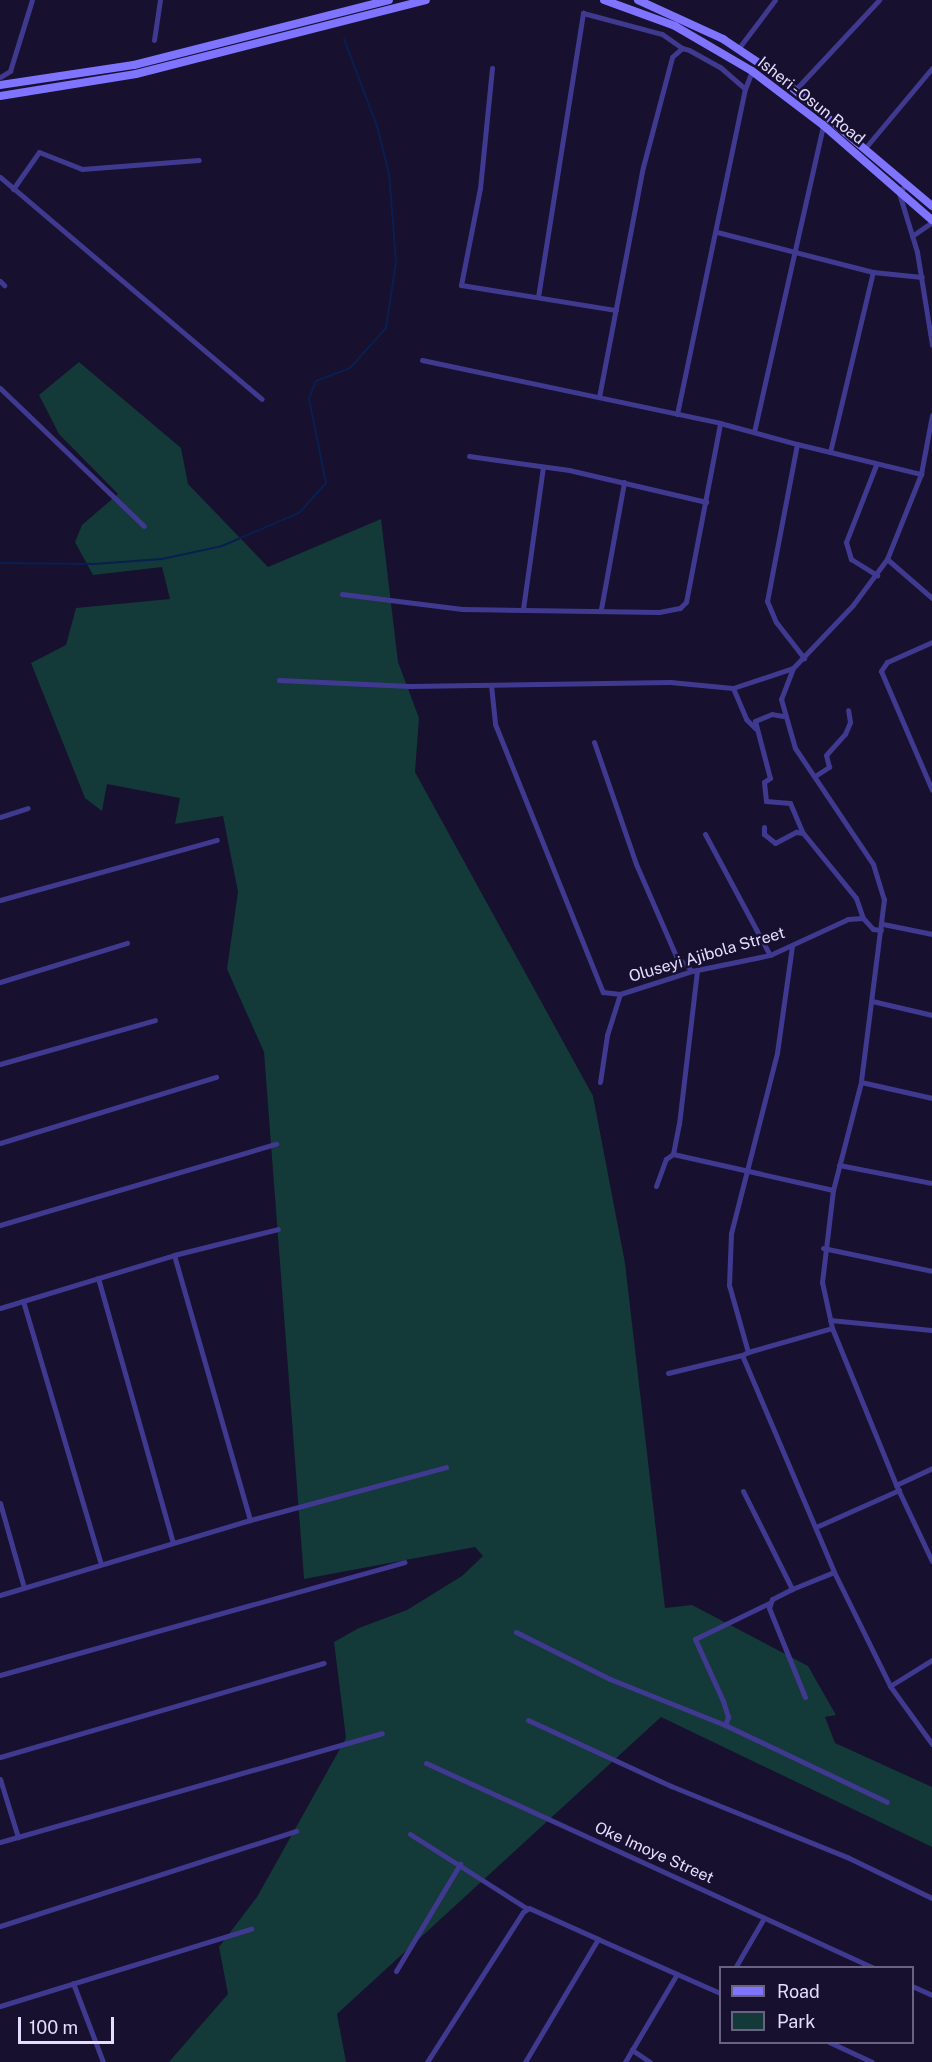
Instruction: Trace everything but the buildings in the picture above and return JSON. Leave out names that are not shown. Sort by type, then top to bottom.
[{"type":"main road","points":[[0,85],[134,64],[389,0]]},
{"type":"main road","points":[[0,96],[136,74],[426,0]]},
{"type":"main road","name":"Isheri - Osun Road","points":[[604,0],[661,20],[705,41],[752,71],[823,125],[932,221]]},
{"type":"main road","points":[[638,0],[660,8],[738,49],[796,89],[932,206]]},
{"type":"street","points":[[0,77],[10,71],[32,0]]},
{"type":"street","points":[[154,40],[160,0]]},
{"type":"street","points":[[738,49],[774,0]]},
{"type":"street","points":[[796,89],[879,0]]},
{"type":"street","points":[[538,297],[583,12],[662,34],[682,48],[709,59],[745,89]]},
{"type":"street","points":[[599,397],[662,89],[672,57],[682,48]]},
{"type":"street","points":[[492,68],[480,188],[460,284],[616,310]]},
{"type":"street","points":[[866,147],[932,68]]},
{"type":"street","points":[[676,414],[717,232],[745,89],[752,71]]},
{"type":"street","points":[[754,432],[823,125]]},
{"type":"street","points":[[12,189],[39,152],[82,169],[199,160]]},
{"type":"street","points":[[0,177],[262,399]]},
{"type":"street","points":[[906,184],[899,193],[922,277],[932,345]]},
{"type":"street","points":[[912,236],[932,221]]},
{"type":"street","points":[[717,232],[794,255],[873,272],[922,277]]},
{"type":"street","points":[[830,452],[873,272]]},
{"type":"street","points":[[422,360],[720,423],[876,465],[921,474]]},
{"type":"street","points":[[0,388],[144,526]]},
{"type":"street","points":[[932,415],[921,474],[887,559],[877,575],[793,668],[783,686],[783,716],[795,748],[881,880],[882,927],[861,1082],[833,1190],[823,1248],[822,1282],[832,1328],[898,1488],[932,1561]]},
{"type":"street","points":[[342,594],[432,607],[659,612],[681,608],[686,602],[720,423]]},
{"type":"street","points":[[797,444],[767,601],[776,622],[804,658]]},
{"type":"street","points":[[469,456],[543,466],[624,482],[706,502]]},
{"type":"street","points":[[876,465],[846,542],[851,559],[877,575]]},
{"type":"street","points":[[523,609],[543,466]]},
{"type":"street","points":[[601,609],[624,482]]},
{"type":"street","points":[[887,559],[932,598]]},
{"type":"street","points":[[932,642],[887,662],[881,671],[932,790]]},
{"type":"street","points":[[279,680],[491,685],[670,682],[734,688],[793,668]]},
{"type":"street","name":"Oluseyi Ajibola Street","points":[[491,685],[495,724],[603,992],[620,994],[694,970],[770,954],[848,919],[863,918]]},
{"type":"street","points":[[734,688],[746,719],[755,728],[770,778],[764,782],[766,801],[790,803],[803,833],[856,898],[863,918],[873,929],[882,927],[932,934]]},
{"type":"street","points":[[815,776],[829,767],[826,755],[845,734],[850,722],[848,710]]},
{"type":"street","points":[[755,728],[759,717],[783,716]]},
{"type":"street","points":[[594,742],[636,864],[676,956],[694,970],[673,1154]]},
{"type":"street","points":[[0,817],[28,808]]},
{"type":"street","points":[[764,827],[764,834],[775,843],[803,833]]},
{"type":"street","points":[[705,834],[770,954]]},
{"type":"street","points":[[0,900],[217,840]]},
{"type":"street","points":[[0,982],[127,943]]},
{"type":"street","points":[[792,946],[777,1053],[746,1168],[728,1263],[734,1308],[745,1353],[834,1572],[890,1686],[932,1744]]},
{"type":"street","points":[[600,1082],[607,1035],[620,994]]},
{"type":"street","points":[[872,1001],[932,1015]]},
{"type":"street","points":[[0,1064],[155,1020]]},
{"type":"street","points":[[0,1143],[216,1077]]},
{"type":"street","points":[[861,1082],[932,1098]]},
{"type":"street","points":[[0,1226],[276,1143]]},
{"type":"street","points":[[656,1186],[666,1159],[673,1154],[746,1168],[833,1190]]},
{"type":"street","points":[[839,1165],[932,1183]]},
{"type":"street","points":[[0,1308],[174,1255],[278,1229]]},
{"type":"street","points":[[823,1248],[932,1271]]},
{"type":"street","points":[[174,1255],[250,1520]]},
{"type":"street","points":[[98,1278],[173,1543]]},
{"type":"street","points":[[23,1301],[101,1564]]},
{"type":"street","points":[[830,1320],[932,1330]]},
{"type":"street","points":[[668,1373],[832,1328]]},
{"type":"street","points":[[0,1595],[250,1520],[446,1467]]},
{"type":"street","points":[[816,1527],[898,1488],[932,1468]]},
{"type":"street","points":[[743,1491],[792,1589]]},
{"type":"street","points":[[0,1503],[24,1588]]},
{"type":"street","points":[[0,1675],[405,1562]]},
{"type":"street","points":[[725,1725],[728,1722],[723,1701],[695,1639],[769,1603],[792,1589],[834,1572]]},
{"type":"street","points":[[769,1603],[805,1697]]},
{"type":"street","points":[[516,1632],[610,1679],[725,1725],[886,1802]]},
{"type":"street","points":[[890,1686],[932,1660]]},
{"type":"street","points":[[0,1757],[324,1663]]},
{"type":"street","points":[[528,1720],[671,1786],[848,1857],[932,1898]]},
{"type":"street","points":[[0,1842],[382,1733]]},
{"type":"street","name":"Oke Imoye Street","points":[[426,1763],[869,1966]]},
{"type":"street","points":[[0,1779],[18,1837]]},
{"type":"street","points":[[0,1926],[296,1831]]},
{"type":"street","points":[[410,1834],[526,1908],[719,1992]]},
{"type":"street","points":[[396,1971],[460,1864]]},
{"type":"street","points":[[427,2062],[526,1908]]},
{"type":"street","points":[[736,1966],[765,1918]]},
{"type":"street","points":[[0,2006],[251,1929]]},
{"type":"street","points":[[525,2062],[598,1939]]},
{"type":"street","points":[[625,2062],[677,1974]]},
{"type":"street","points":[[73,1983],[103,2062]]},
{"type":"street","points":[[914,1987],[932,1995]]},
{"type":"street","points":[[831,2044],[873,2062]]},
{"type":"street","points":[[632,2050],[650,2062]]},
{"type":"green space","points":[[79,362],[181,448],[188,484],[268,567],[381,519],[398,662],[419,718],[415,772],[593,1096],[625,1263],[665,1608],[692,1605],[808,1666],[836,1715],[825,1717],[835,1743],[932,1787],[932,1847],[661,1717],[337,2014],[346,2062],[169,2062],[228,1994],[219,1947],[257,1897],[346,1738],[334,1642],[359,1628],[407,1610],[462,1576],[483,1556],[475,1547],[304,1579],[264,1052],[227,969],[238,892],[223,816],[175,824],[180,798],[107,784],[102,811],[85,798],[31,663],[66,645],[76,608],[170,599],[162,567],[93,575],[75,542],[82,525],[118,494],[59,434],[39,395]]},
{"type":"waterway","points":[[0,563],[94,564],[162,559],[222,546],[299,513],[326,483],[309,399],[316,381],[350,368],[386,328],[396,262],[389,174],[377,126],[344,39]]}]
